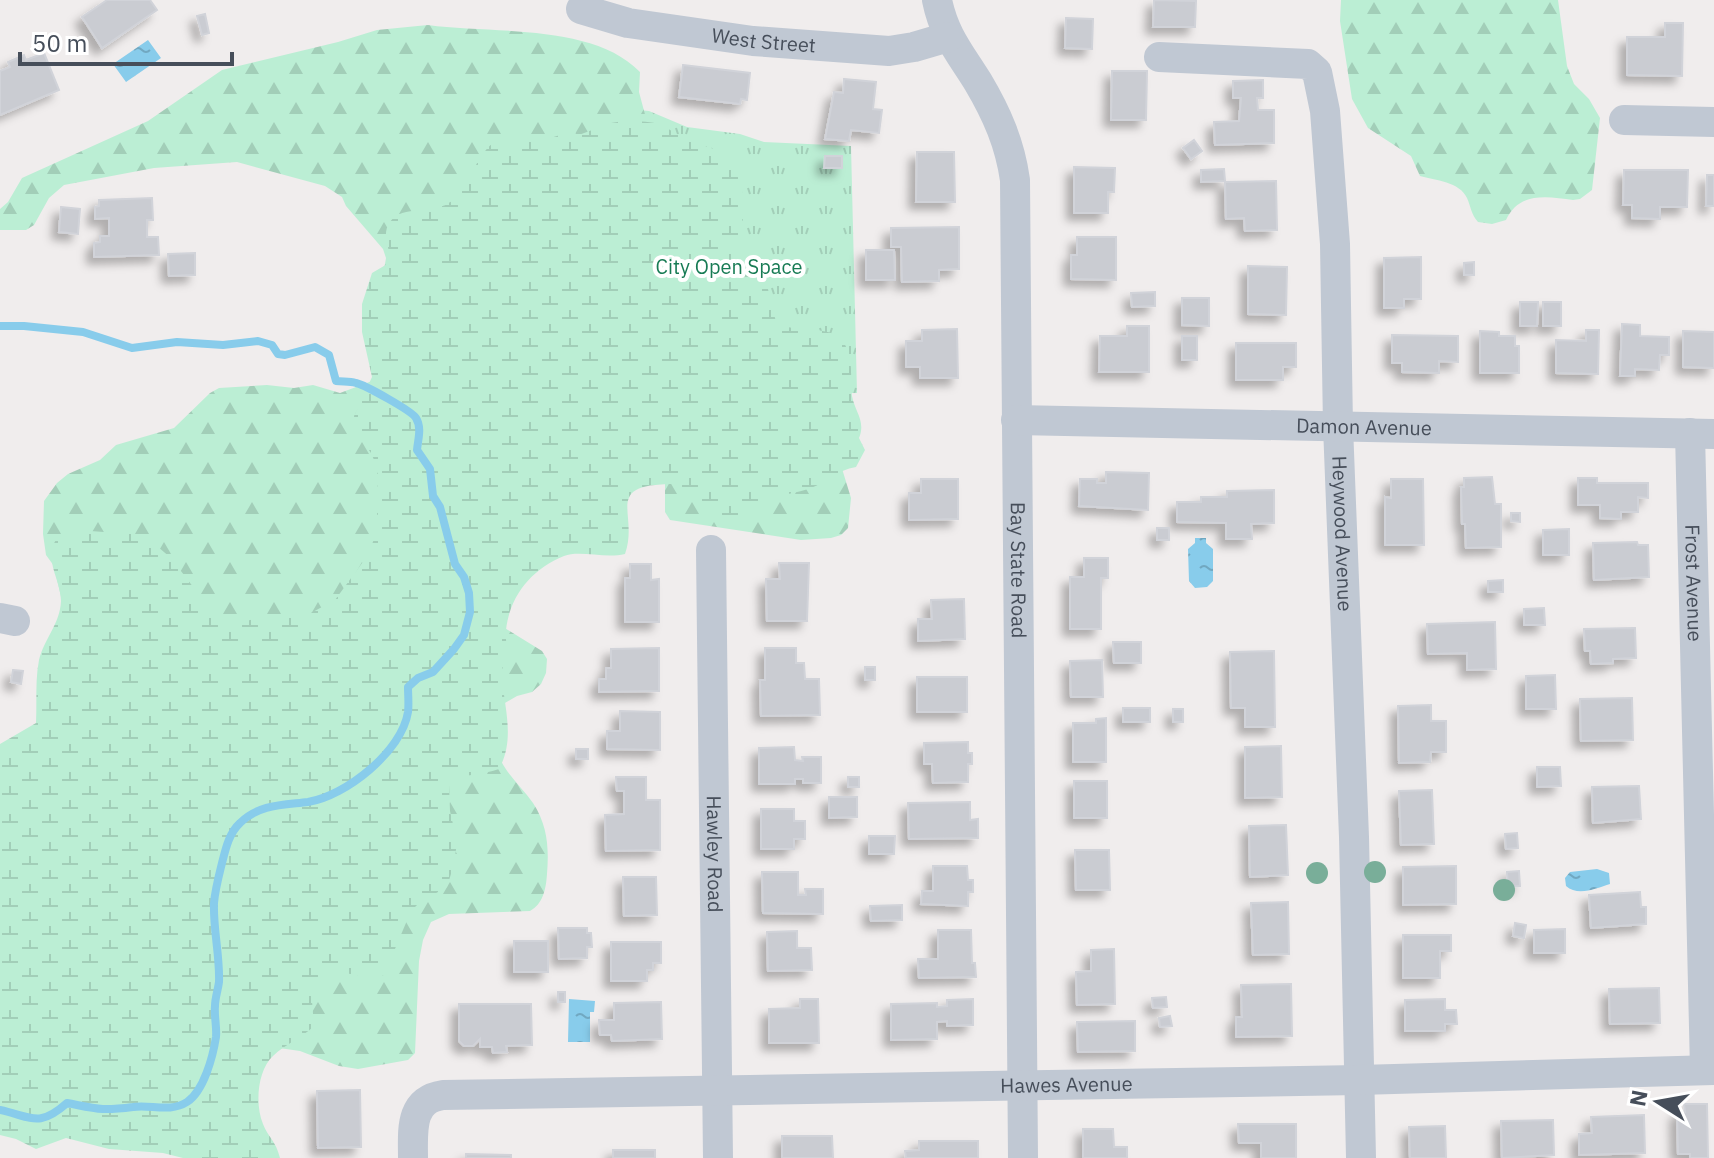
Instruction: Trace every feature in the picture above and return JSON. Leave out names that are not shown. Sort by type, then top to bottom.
[{"type":"street","name":"Bay State Road","points":[[937,0],[948,37],[1005,134],[1012,160],[1016,201],[1023,1158]]},
{"type":"street","name":"West Street","points":[[581,9],[628,23],[753,41],[889,51],[948,37]]},
{"type":"street","name":"Heywood Avenue","points":[[1159,57],[1308,64],[1317,72],[1325,111],[1335,244],[1361,1158]]},
{"type":"street","points":[[1624,120],[1714,122]]},
{"type":"street","name":"Damon Avenue","points":[[1016,420],[1702,434]]},
{"type":"street","name":"Frost Avenue","points":[[1702,434],[1710,1070]]},
{"type":"street","name":"Hawley Road","points":[[711,550],[718,1158]]},
{"type":"street","name":"Hawes Avenue","points":[[413,1158],[414,1121],[422,1104],[432,1097],[443,1095],[1359,1080],[1710,1070]]},
{"type":"green space","points":[[1341,0],[1558,0],[1567,66],[1574,84],[1589,99],[1600,118],[1592,190],[1580,199],[1543,197],[1526,200],[1518,204],[1506,220],[1492,224],[1478,222],[1459,188],[1420,176],[1411,156],[1368,128],[1352,99],[1340,21]]},
{"type":"green space","points":[[428,25],[569,38],[620,56],[640,72],[639,92],[647,122],[733,248],[836,449],[851,498],[848,528],[841,535],[831,538],[801,540],[670,520],[665,512],[665,444],[543,494],[503,627],[542,651],[547,659],[546,673],[541,684],[532,692],[517,696],[493,710],[498,754],[507,771],[533,803],[545,829],[548,865],[543,896],[530,911],[449,914],[431,922],[419,961],[415,1053],[408,1060],[358,1069],[339,1066],[300,1051],[279,1048],[77,668],[54,566],[46,555],[44,501],[68,474],[100,460],[116,445],[174,428],[219,388],[313,385],[340,393],[388,375],[381,288],[386,258],[383,249],[346,206],[342,197],[325,186],[237,162],[154,168],[64,185],[49,198],[34,225],[26,230],[0,230],[0,209],[8,202],[22,178],[148,121],[222,70],[377,30]]},
{"type":"green space","name":"City Open Space","points":[[588,105],[649,111],[687,127],[740,134],[764,142],[851,146],[857,393],[617,397]]},
{"type":"green space","points":[[630,120],[661,125],[741,163],[742,260],[766,281],[776,322],[835,335],[843,341],[848,351],[852,396],[861,421],[859,438],[865,450],[856,467],[811,488],[768,501],[740,520],[721,517],[679,484],[639,489],[631,495],[628,503],[625,554],[564,556],[542,568],[524,585],[512,606],[506,630],[502,675],[508,736],[504,758],[499,769],[466,776],[449,784],[450,811],[457,842],[447,887],[420,902],[411,911],[384,975],[370,977],[344,973],[316,980],[312,1001],[314,1026],[268,1062],[259,1088],[260,1116],[280,1158],[183,1158],[163,1153],[109,1149],[66,1138],[36,1149],[0,1135],[0,744],[36,723],[39,660],[58,617],[61,601],[52,560],[55,542],[62,534],[77,530],[144,535],[171,558],[197,592],[211,618],[220,622],[232,624],[260,618],[289,618],[309,614],[335,600],[368,555],[377,531],[378,469],[356,432],[354,416],[372,377],[362,332],[362,304],[372,273],[389,263],[386,232],[390,222],[402,213],[437,208],[452,201],[485,152],[498,140],[534,141],[575,130],[576,136],[611,123]]},
{"type":"water","points":[[148,40],[161,58],[126,82],[113,64]]},
{"type":"water","points":[[1195,538],[1206,538],[1206,543],[1213,549],[1213,581],[1207,587],[1195,588],[1189,581],[1188,549],[1195,543]]},
{"type":"water","points":[[1597,869],[1609,873],[1610,884],[1582,891],[1566,886],[1565,878],[1570,872]]},
{"type":"water","points":[[569,999],[595,1001],[594,1012],[590,1012],[590,1042],[568,1042]]},
{"type":"building","points":[[107,0],[150,0],[157,10],[102,48],[82,17]]},
{"type":"building","points":[[1154,0],[1196,1],[1195,27],[1153,27]]},
{"type":"building","points":[[205,14],[209,33],[202,35],[197,16]]},
{"type":"building","points":[[1066,18],[1093,19],[1092,49],[1065,48]]},
{"type":"building","points":[[1665,23],[1683,23],[1682,76],[1627,75],[1627,37],[1665,37]]},
{"type":"building","points":[[44,53],[59,90],[0,115],[0,71],[10,67],[8,62],[24,55],[26,60]]},
{"type":"building","points":[[683,65],[750,73],[747,100],[741,99],[740,104],[679,97]]},
{"type":"building","points":[[1112,71],[1147,71],[1146,120],[1111,120]]},
{"type":"building","points":[[844,79],[876,82],[873,109],[882,110],[879,133],[851,130],[849,141],[825,139],[834,92],[843,93]]},
{"type":"building","points":[[1263,80],[1263,98],[1257,98],[1258,110],[1274,110],[1274,143],[1215,145],[1214,122],[1239,121],[1241,98],[1233,98],[1233,81]]},
{"type":"building","points":[[1194,140],[1202,151],[1191,159],[1183,148]]},
{"type":"building","points":[[917,152],[954,152],[955,202],[916,202]]},
{"type":"building","points":[[825,156],[842,156],[842,168],[824,168]]},
{"type":"building","points":[[1074,167],[1115,168],[1114,192],[1108,192],[1108,213],[1074,213]]},
{"type":"building","points":[[1224,169],[1225,181],[1201,182],[1201,170]]},
{"type":"building","points":[[1624,170],[1688,170],[1687,207],[1660,207],[1660,219],[1632,218],[1632,205],[1623,205]]},
{"type":"building","points":[[1707,175],[1714,175],[1714,206],[1706,206]]},
{"type":"building","points":[[1276,181],[1277,230],[1245,231],[1244,218],[1226,219],[1225,182]]},
{"type":"building","points":[[152,198],[153,220],[147,220],[147,237],[158,237],[159,255],[94,257],[94,243],[100,242],[100,236],[109,236],[109,218],[95,219],[95,207],[99,206],[99,200]]},
{"type":"building","points":[[61,207],[80,209],[78,234],[59,232]]},
{"type":"building","points":[[959,227],[959,269],[939,270],[939,281],[902,282],[901,247],[891,247],[891,228]]},
{"type":"building","points":[[1077,237],[1116,237],[1116,280],[1071,279],[1071,255],[1077,255]]},
{"type":"building","points":[[866,250],[894,250],[895,280],[866,280]]},
{"type":"building","points":[[195,253],[195,275],[169,276],[168,254]]},
{"type":"building","points":[[1421,257],[1421,299],[1404,299],[1404,308],[1384,308],[1384,258]]},
{"type":"building","points":[[1474,262],[1474,275],[1464,275],[1464,263]]},
{"type":"building","points":[[1248,266],[1287,267],[1286,315],[1248,314]]},
{"type":"building","points":[[1155,292],[1155,306],[1132,307],[1131,293]]},
{"type":"building","points":[[1182,298],[1209,298],[1209,326],[1182,325]]},
{"type":"building","points":[[1520,302],[1538,302],[1537,326],[1520,326]]},
{"type":"building","points":[[1543,302],[1561,302],[1561,326],[1543,326]]},
{"type":"building","points":[[1622,324],[1640,325],[1640,336],[1669,337],[1669,355],[1660,355],[1659,370],[1635,369],[1635,376],[1620,376]]},
{"type":"building","points":[[1127,326],[1149,326],[1149,372],[1099,372],[1100,336],[1127,336]]},
{"type":"building","points":[[957,329],[958,378],[920,378],[920,367],[906,367],[906,341],[922,341],[922,330]]},
{"type":"building","points":[[1586,330],[1599,330],[1598,374],[1556,373],[1556,340],[1586,341]]},
{"type":"building","points":[[1480,331],[1515,336],[1515,346],[1519,346],[1519,373],[1480,373]]},
{"type":"building","points":[[1683,331],[1714,332],[1714,368],[1683,367]]},
{"type":"building","points":[[1392,335],[1458,336],[1458,362],[1439,361],[1439,373],[1402,372],[1402,363],[1392,363]]},
{"type":"building","points":[[1182,336],[1197,336],[1197,360],[1182,360]]},
{"type":"building","points":[[1236,343],[1296,343],[1296,367],[1283,367],[1283,380],[1236,380]]},
{"type":"building","points":[[1106,472],[1149,473],[1148,510],[1079,506],[1080,479],[1097,479],[1097,483],[1106,483]]},
{"type":"building","points":[[1492,477],[1495,504],[1501,504],[1501,547],[1466,548],[1465,524],[1462,524],[1461,487],[1464,487],[1464,478]]},
{"type":"building","points":[[1578,478],[1597,478],[1597,483],[1648,483],[1648,498],[1638,497],[1638,512],[1621,512],[1621,519],[1600,518],[1600,505],[1578,505]]},
{"type":"building","points":[[921,479],[958,479],[958,519],[909,520],[909,493],[921,493]]},
{"type":"building","points":[[1391,479],[1423,479],[1424,545],[1385,545],[1385,497],[1391,498]]},
{"type":"building","points":[[1274,490],[1274,523],[1251,524],[1252,539],[1226,539],[1226,523],[1177,522],[1177,502],[1201,502],[1201,497],[1227,497],[1227,491]]},
{"type":"building","points":[[1511,513],[1520,513],[1520,522],[1511,521]]},
{"type":"building","points":[[1157,528],[1169,528],[1169,540],[1157,540]]},
{"type":"building","points":[[1569,529],[1569,555],[1543,555],[1543,530]]},
{"type":"building","points":[[1637,542],[1638,545],[1648,545],[1649,577],[1594,580],[1593,543]]},
{"type":"building","points":[[1084,558],[1108,558],[1108,578],[1101,578],[1101,629],[1070,629],[1070,577],[1084,577]]},
{"type":"building","points":[[779,563],[809,563],[807,621],[767,621],[766,579],[780,579]]},
{"type":"building","points":[[630,564],[651,564],[651,580],[659,579],[659,622],[625,622],[625,578],[630,578]]},
{"type":"building","points":[[1503,580],[1503,592],[1488,592],[1488,581]]},
{"type":"building","points":[[964,599],[965,639],[918,641],[918,619],[932,619],[931,600]]},
{"type":"building","points":[[1544,608],[1545,625],[1524,625],[1524,609]]},
{"type":"building","points":[[1495,622],[1496,669],[1467,670],[1467,653],[1428,654],[1427,624]]},
{"type":"building","points":[[1635,628],[1636,658],[1591,664],[1590,651],[1585,651],[1584,629]]},
{"type":"building","points":[[1113,642],[1141,642],[1141,663],[1114,663]]},
{"type":"building","points":[[659,648],[659,691],[599,692],[599,679],[606,679],[606,668],[611,668],[611,649]]},
{"type":"building","points":[[765,648],[796,648],[796,663],[804,663],[805,679],[819,679],[820,715],[761,716],[760,680],[765,680]]},
{"type":"building","points":[[1274,651],[1275,727],[1245,727],[1245,708],[1231,708],[1230,652]]},
{"type":"building","points":[[1102,660],[1103,697],[1071,697],[1070,661]]},
{"type":"building","points":[[865,667],[875,667],[875,680],[865,680]]},
{"type":"building","points":[[13,670],[23,671],[21,684],[11,682]]},
{"type":"building","points":[[1555,675],[1556,709],[1526,709],[1526,676]]},
{"type":"building","points":[[917,677],[967,677],[967,712],[917,712]]},
{"type":"building","points":[[1632,698],[1633,740],[1581,741],[1580,699]]},
{"type":"building","points":[[1431,705],[1431,721],[1446,721],[1446,752],[1431,752],[1430,762],[1399,763],[1398,706]]},
{"type":"building","points":[[1123,708],[1150,708],[1150,722],[1123,722]]},
{"type":"building","points":[[1173,709],[1183,709],[1183,722],[1173,722]]},
{"type":"building","points":[[620,711],[660,712],[660,750],[607,749],[607,731],[620,731]]},
{"type":"building","points":[[1106,718],[1106,762],[1073,762],[1073,723],[1096,723],[1096,719]]},
{"type":"building","points":[[968,742],[972,764],[968,764],[968,782],[933,783],[932,764],[924,764],[924,743]]},
{"type":"building","points":[[1281,746],[1282,797],[1245,798],[1245,747]]},
{"type":"building","points":[[794,747],[795,760],[821,757],[821,783],[803,783],[803,779],[795,779],[795,784],[759,784],[759,748]]},
{"type":"building","points":[[576,749],[588,749],[588,759],[576,759]]},
{"type":"building","points":[[1537,767],[1560,767],[1561,786],[1537,787]]},
{"type":"building","points":[[616,777],[646,777],[646,800],[660,800],[660,850],[606,851],[605,815],[624,814],[624,791],[617,791]]},
{"type":"building","points":[[848,777],[859,777],[859,787],[848,787]]},
{"type":"building","points":[[1074,781],[1107,781],[1107,818],[1074,818]]},
{"type":"building","points":[[1639,786],[1641,819],[1593,823],[1592,787]]},
{"type":"building","points":[[1432,790],[1434,844],[1401,845],[1399,791]]},
{"type":"building","points":[[829,797],[857,797],[857,817],[829,818]]},
{"type":"building","points":[[970,802],[970,820],[978,819],[978,838],[909,839],[908,803]]},
{"type":"building","points":[[761,809],[794,809],[794,821],[805,821],[805,839],[794,839],[794,849],[761,849]]},
{"type":"building","points":[[1286,825],[1288,875],[1250,877],[1249,826]]},
{"type":"building","points":[[1517,833],[1518,848],[1506,849],[1505,834]]},
{"type":"building","points":[[869,836],[895,836],[894,854],[869,854]]},
{"type":"building","points":[[1075,850],[1109,850],[1110,890],[1076,890]]},
{"type":"building","points":[[933,866],[967,866],[968,880],[973,880],[973,892],[968,892],[968,906],[921,904],[922,891],[933,891]]},
{"type":"building","points":[[1456,866],[1456,904],[1403,905],[1403,867]]},
{"type":"building","points":[[1519,871],[1520,886],[1508,887],[1507,872]]},
{"type":"building","points":[[762,872],[798,872],[798,895],[806,895],[805,889],[823,889],[823,914],[763,913]]},
{"type":"building","points":[[623,877],[656,877],[657,915],[624,916]]},
{"type":"building","points":[[1640,892],[1641,907],[1646,907],[1646,924],[1591,928],[1589,895]]},
{"type":"building","points":[[1288,902],[1289,954],[1253,955],[1251,903]]},
{"type":"building","points":[[902,905],[902,920],[871,921],[870,906]]},
{"type":"building","points":[[1515,923],[1526,925],[1524,938],[1513,936]]},
{"type":"building","points":[[558,928],[587,928],[587,933],[591,933],[592,947],[587,947],[587,958],[559,959]]},
{"type":"building","points":[[1565,929],[1565,953],[1534,953],[1534,930]]},
{"type":"building","points":[[938,930],[971,930],[972,963],[975,963],[976,977],[919,978],[918,959],[938,959]]},
{"type":"building","points":[[797,931],[797,948],[811,948],[812,970],[768,971],[767,932]]},
{"type":"building","points":[[1403,935],[1451,935],[1451,951],[1440,951],[1440,978],[1403,978]]},
{"type":"building","points":[[514,941],[548,941],[548,972],[514,972]]},
{"type":"building","points":[[611,942],[661,942],[661,963],[653,963],[653,970],[647,970],[647,981],[611,981]]},
{"type":"building","points":[[1114,949],[1115,1004],[1077,1005],[1076,972],[1091,971],[1091,950]]},
{"type":"building","points":[[1291,984],[1292,1036],[1236,1037],[1236,1017],[1242,1017],[1241,985]]},
{"type":"building","points":[[1659,988],[1660,1023],[1610,1024],[1609,989]]},
{"type":"building","points":[[558,992],[565,992],[565,1002],[558,1002]]},
{"type":"building","points":[[1166,997],[1167,1007],[1153,1008],[1152,998]]},
{"type":"building","points":[[800,999],[818,999],[819,1043],[769,1043],[769,1009],[800,1008]]},
{"type":"building","points":[[973,999],[973,1025],[947,1026],[947,1021],[937,1022],[937,1039],[891,1040],[891,1004],[937,1003],[937,1007],[947,1006],[947,1000]]},
{"type":"building","points":[[1445,999],[1445,1010],[1456,1010],[1457,1024],[1445,1024],[1445,1031],[1405,1031],[1405,1000]]},
{"type":"building","points":[[661,1002],[662,1039],[612,1041],[611,1035],[600,1035],[599,1020],[614,1020],[614,1003]]},
{"type":"building","points":[[459,1004],[531,1004],[532,1045],[506,1046],[507,1052],[493,1053],[492,1047],[480,1047],[480,1039],[473,1046],[464,1046],[459,1041]]},
{"type":"building","points":[[1170,1016],[1172,1026],[1160,1027],[1159,1018]]},
{"type":"building","points":[[1135,1021],[1135,1051],[1078,1052],[1077,1022]]},
{"type":"building","points":[[360,1090],[361,1147],[318,1148],[317,1091]]},
{"type":"building","points":[[1684,1104],[1707,1104],[1708,1158],[1678,1154],[1677,1112],[1685,1112]]},
{"type":"building","points":[[1644,1115],[1645,1153],[1579,1155],[1579,1134],[1592,1133],[1591,1117]]},
{"type":"building","points":[[1553,1120],[1554,1155],[1502,1158],[1501,1121]]},
{"type":"building","points":[[1238,1124],[1296,1124],[1296,1158],[1261,1158],[1261,1143],[1239,1143]]},
{"type":"building","points":[[1445,1126],[1446,1158],[1410,1158],[1409,1127]]},
{"type":"building","points":[[1083,1129],[1113,1129],[1114,1147],[1127,1147],[1127,1158],[1083,1158]]},
{"type":"building","points":[[782,1136],[832,1136],[833,1158],[782,1158]]},
{"type":"building","points":[[919,1141],[978,1141],[978,1158],[906,1158],[905,1151],[919,1150]]},
{"type":"building","points":[[613,1150],[655,1150],[655,1158],[613,1158]]},
{"type":"building","points":[[466,1154],[511,1155],[511,1158],[466,1158]]},
{"type":"waterway","points":[[0,326],[83,332],[132,348],[177,342],[223,345],[258,341],[272,345],[278,354],[315,347],[329,355],[336,381],[361,385],[398,404],[416,418],[419,430],[417,450],[430,469],[433,496],[440,507],[455,564],[464,577],[470,612],[464,635],[454,649],[433,672],[418,678],[408,687],[408,712],[404,727],[384,756],[370,769],[339,791],[323,798],[272,806],[255,812],[233,832],[224,855],[214,903],[219,972],[215,1000],[216,1037],[207,1072],[193,1097],[167,1108],[140,1106],[106,1109],[67,1103],[42,1118],[0,1110]]}]
